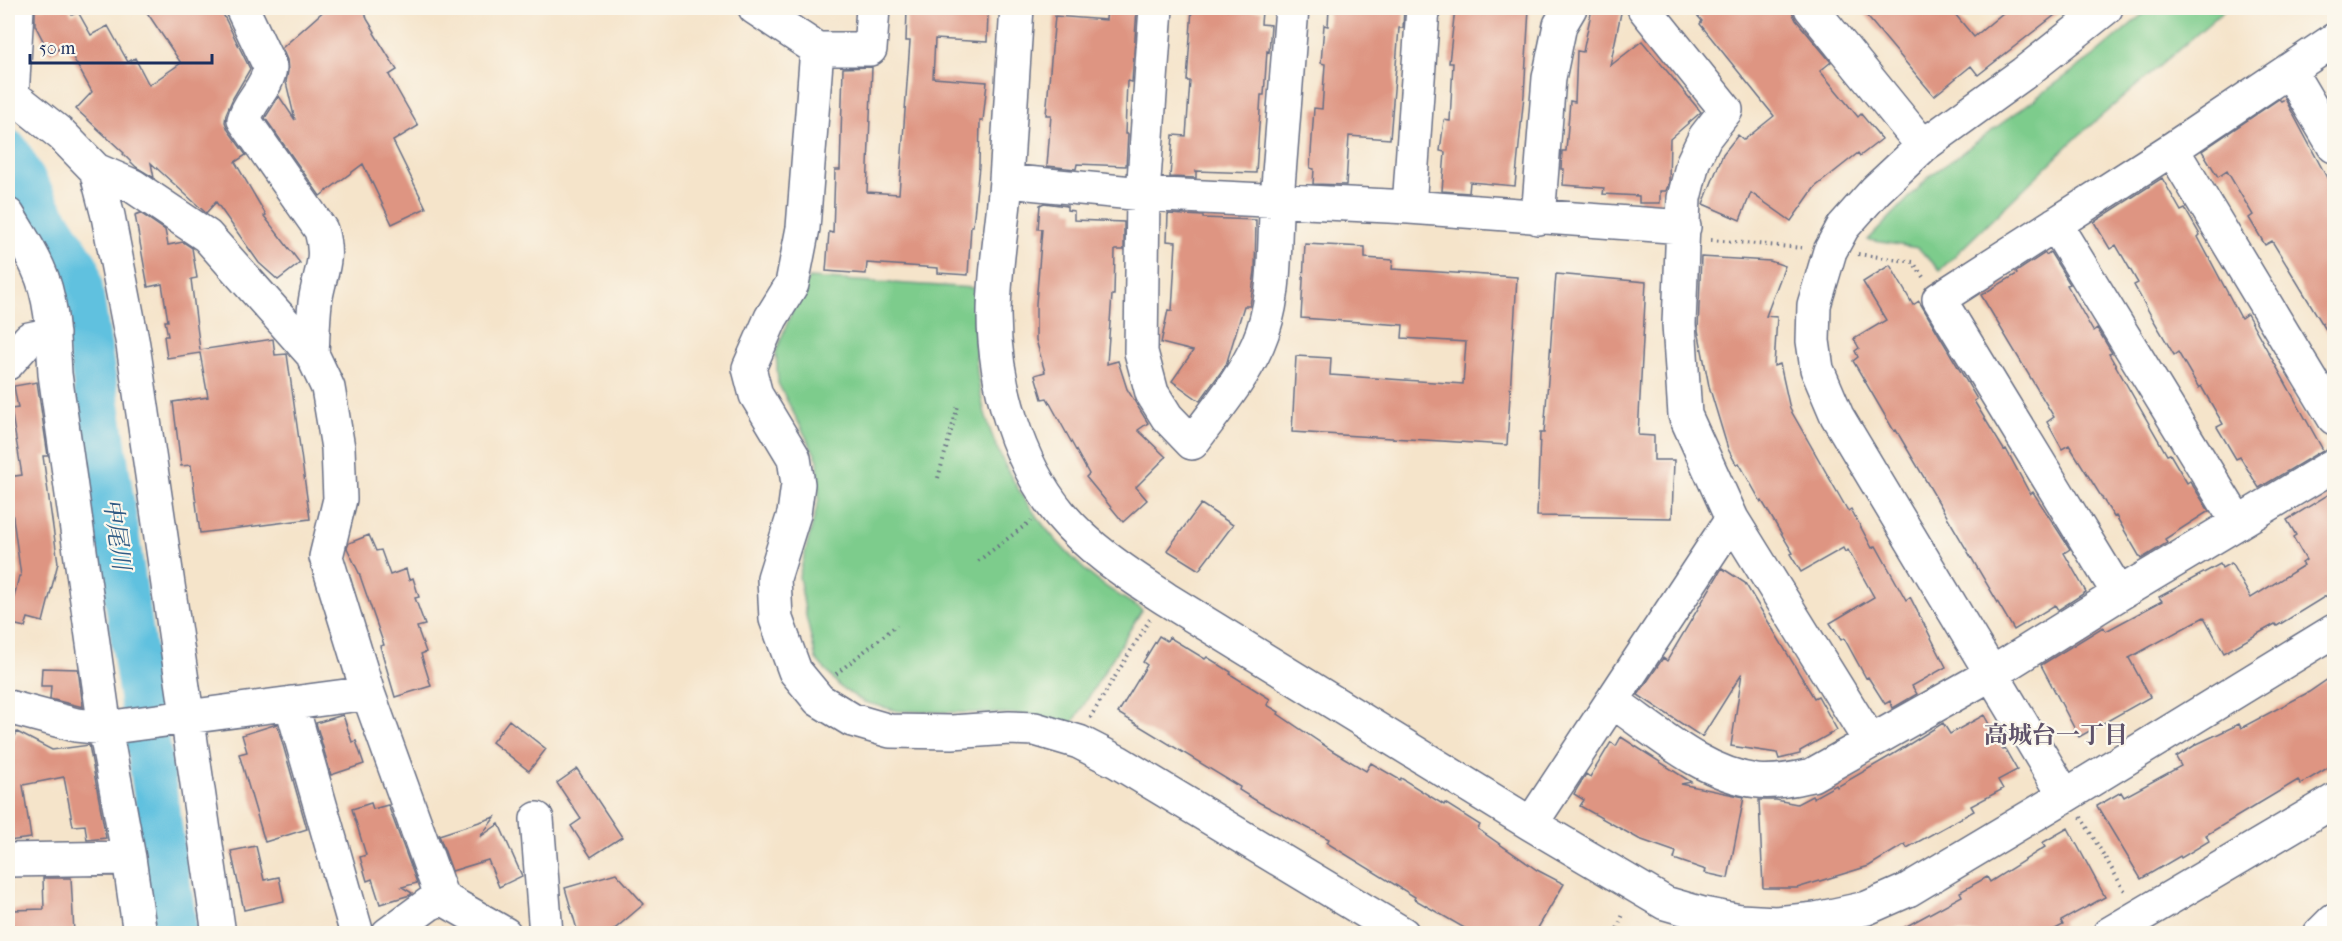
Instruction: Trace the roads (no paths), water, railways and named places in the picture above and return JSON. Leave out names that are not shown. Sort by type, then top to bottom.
[{"type":"street","points":[[17,8],[10,94],[62,135],[96,170],[133,186],[207,236],[312,354],[328,388],[338,448],[340,499],[326,556],[368,693],[442,898],[505,933]]},
{"type":"street","points":[[242,8],[270,67],[269,76],[246,108],[244,120],[321,230],[325,245],[324,268],[315,301],[312,354]]},
{"type":"street","points":[[755,8],[817,49],[870,49],[873,8]]},
{"type":"street","points":[[1017,8],[1006,181],[994,316],[1000,377],[1009,422],[1036,476],[1060,514],[1107,560],[1166,599],[1531,824],[1665,903],[1702,914],[1740,921],[1776,922],[1826,917],[1867,908],[1908,890],[2072,804],[2334,631]]},
{"type":"street","points":[[1156,8],[1143,194],[1141,352],[1152,393],[1167,417],[1192,442],[1229,393],[1257,345],[1267,320],[1272,297],[1292,8]]},
{"type":"street","points":[[1409,207],[1423,8]]},
{"type":"street","points":[[1538,218],[1549,78],[1560,25],[1570,8]]},
{"type":"street","points":[[1644,8],[1726,110],[1705,137],[1693,162],[1684,198],[1679,324],[1685,415],[1732,519],[1870,741]]},
{"type":"street","points":[[1811,8],[1923,146]]},
{"type":"street","points":[[2072,804],[1991,674],[1837,416],[1817,369],[1813,341],[1814,305],[1844,253],[1844,227],[1876,190],[1923,146],[2024,73],[2106,8]]},
{"type":"street","points":[[2120,594],[1939,299],[2172,149],[2334,40]]},
{"type":"street","points":[[817,49],[799,253],[792,284],[771,318],[749,368],[756,394],[794,458],[798,484],[794,514],[774,578],[776,619],[795,671],[819,700],[852,720],[890,731],[952,732],[1009,728],[1035,729],[1078,741],[1118,762],[1403,933]]},
{"type":"street","points":[[2289,70],[2334,146]]},
{"type":"street","points":[[2172,149],[2334,418]]},
{"type":"street","points":[[96,170],[108,216],[133,345],[181,717],[219,933]]},
{"type":"street","points":[[1006,181],[1143,194],[1409,207],[1683,232]]},
{"type":"street","points":[[8,215],[38,268],[46,291],[53,334],[55,374],[105,728],[140,933]]},
{"type":"street","points":[[2055,224],[2238,523]]},
{"type":"street","points":[[8,363],[29,339],[53,334]]},
{"type":"street","points":[[1612,701],[1700,762],[1729,774],[1759,781],[1786,780],[1812,775],[1991,674],[2334,465]]},
{"type":"street","points":[[1531,824],[1732,519]]},
{"type":"street","points":[[8,707],[76,725],[105,728],[368,693]]},
{"type":"street","points":[[291,703],[357,933]]},
{"type":"street","points":[[2109,933],[2334,801]]},
{"type":"street","points":[[537,819],[546,933]]},
{"type":"street","points":[[8,860],[129,858]]},
{"type":"street","points":[[388,933],[429,904],[442,898]]},
{"type":"street","points":[[2320,933],[2334,920]]},
{"type":"waterway","name":"中尾川","points":[[8,152],[42,213],[78,269],[176,934]]},
{"type":"district","name":"高城台一丁目","points":[[2056,735]]}]
